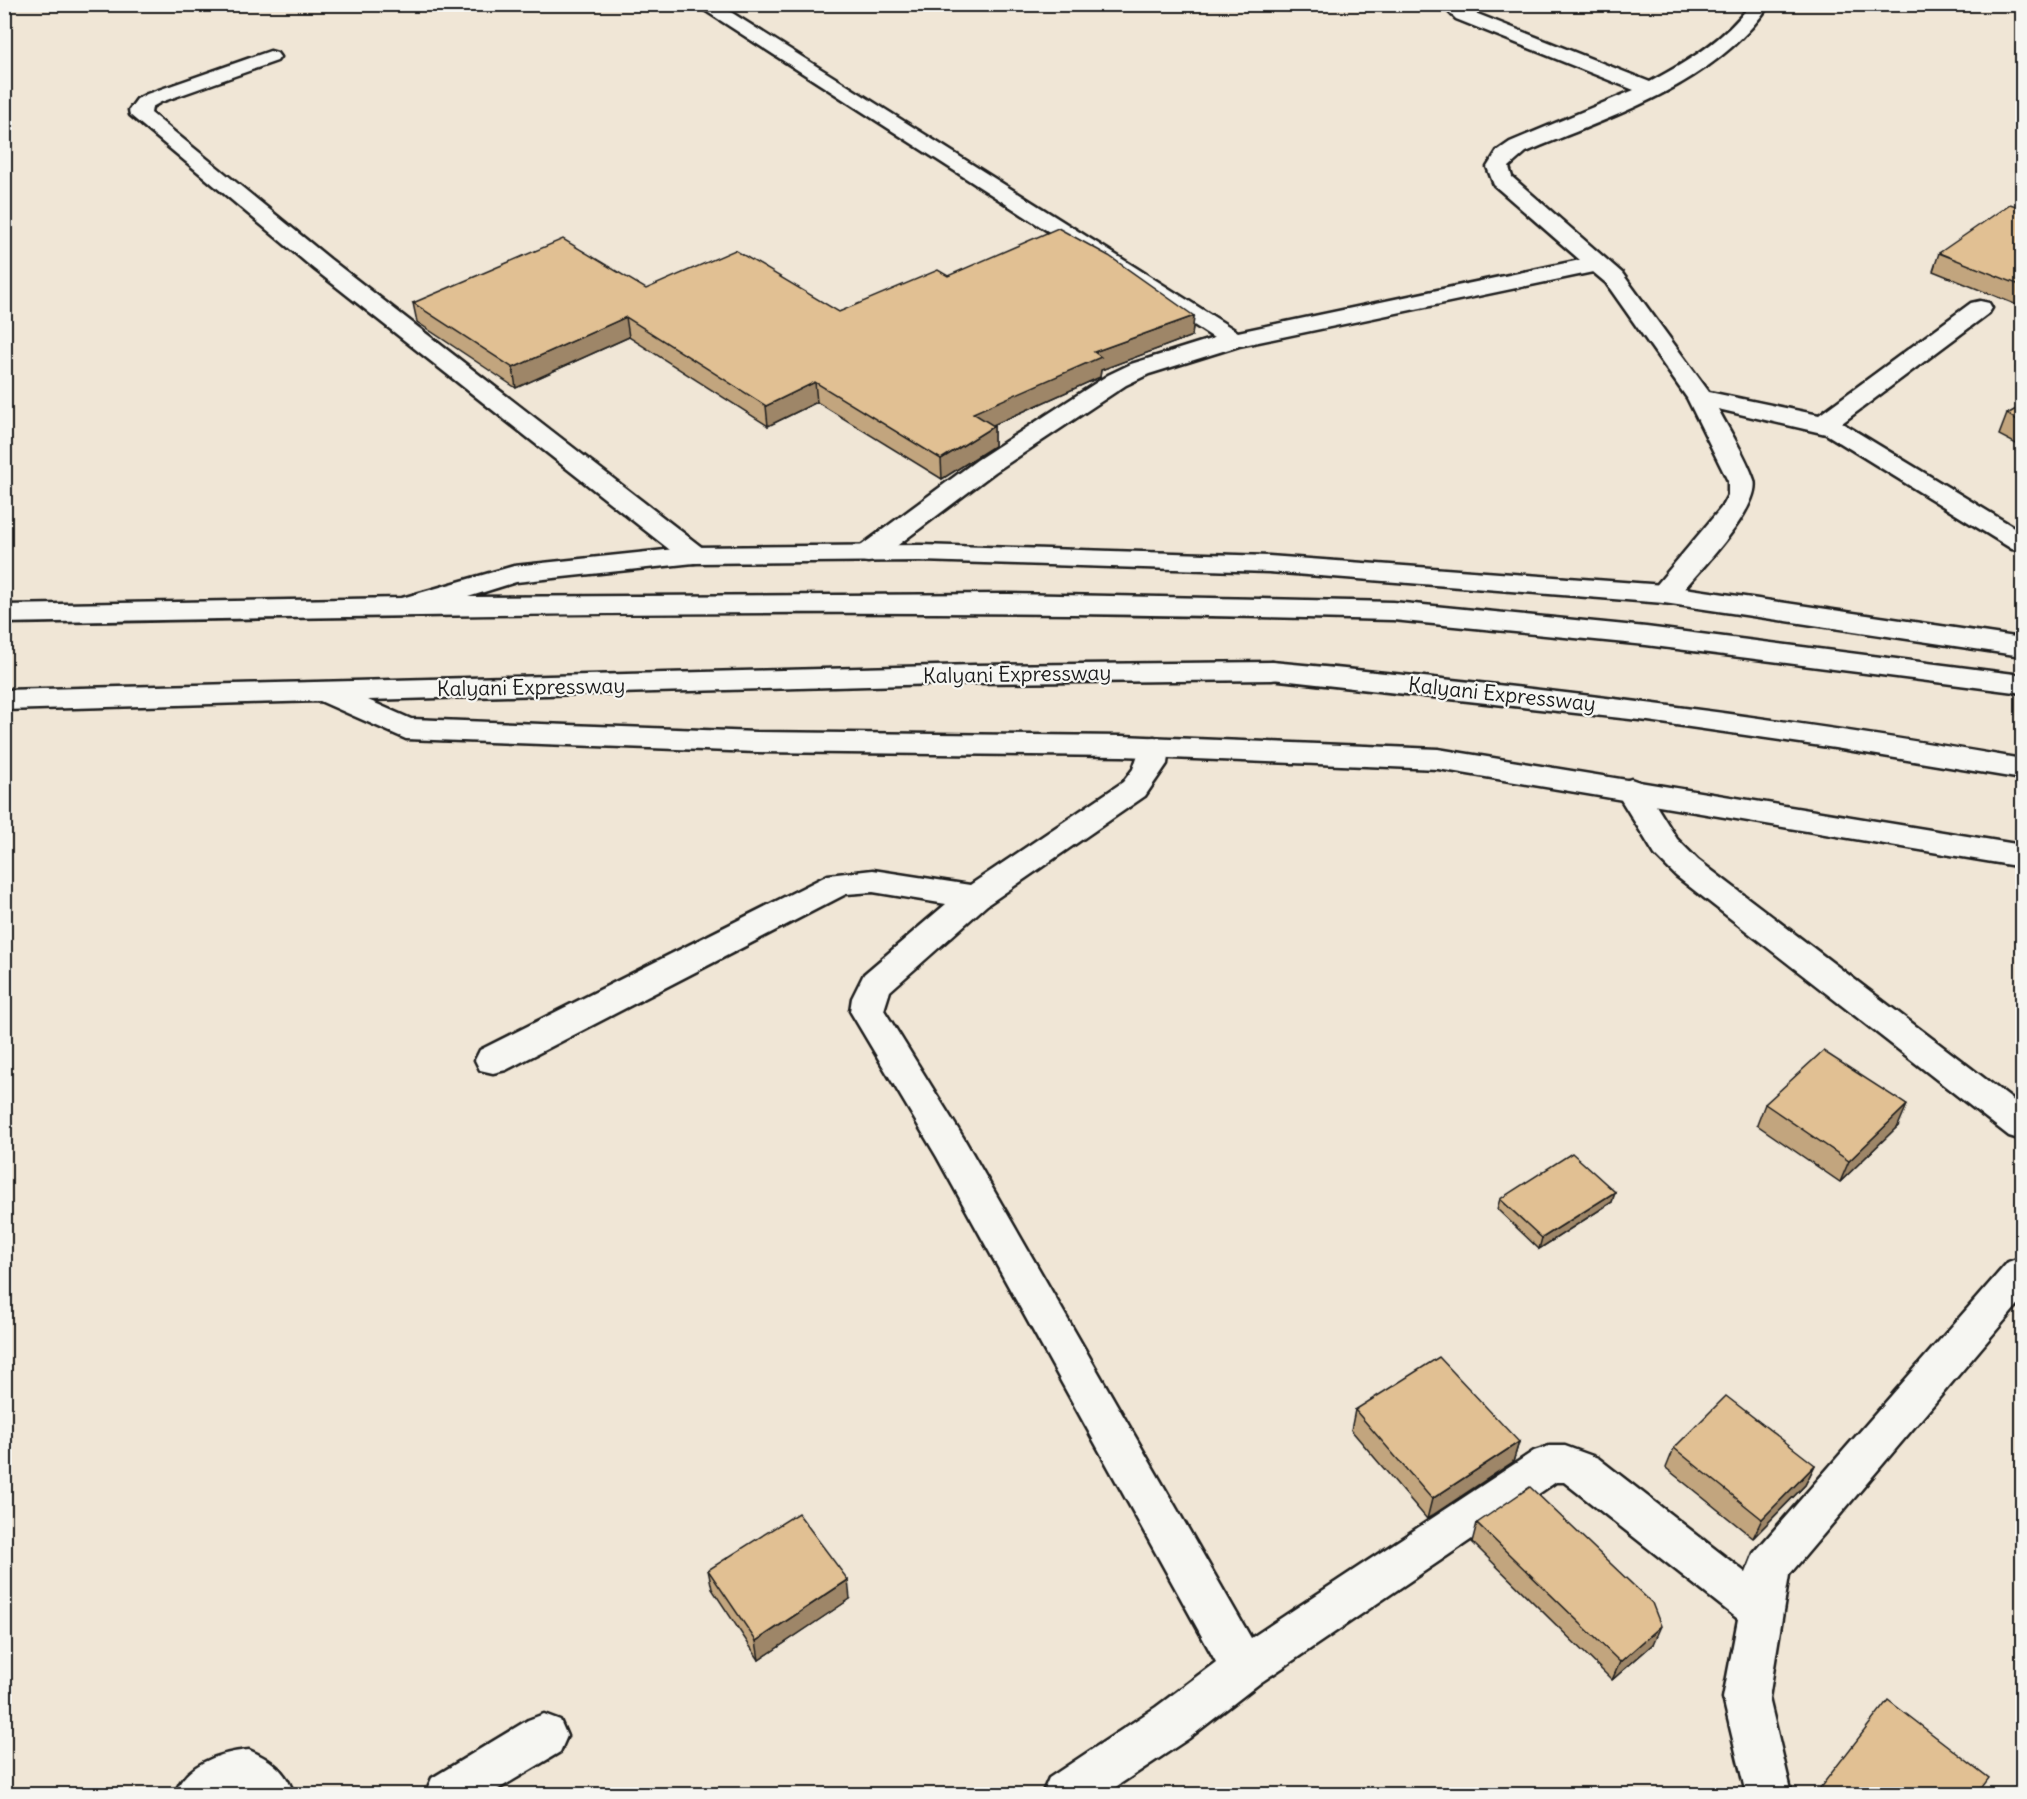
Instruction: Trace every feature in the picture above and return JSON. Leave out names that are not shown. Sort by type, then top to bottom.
[{"type":"main road","points":[[704,4],[1234,340]]},
{"type":"main road","points":[[1458,4],[1458,11],[1463,15],[1649,89]]},
{"type":"main road","points":[[1664,594],[1733,511],[1741,495],[1741,481],[1700,398],[1614,278],[1600,263],[1502,180],[1498,167],[1505,156],[1518,147],[1649,89],[1705,60],[1732,40],[1750,22],[1761,4]]},
{"type":"main road","points":[[270,57],[154,98],[144,103],[140,110],[141,115],[322,264],[694,555]]},
{"type":"main road","points":[[868,554],[986,466],[1117,380],[1140,369],[1234,340],[1600,263]]},
{"type":"main road","points":[[1823,425],[1980,308]]},
{"type":"main road","points":[[1700,398],[1835,429],[2022,543]]},
{"type":"main road","points":[[402,607],[514,574],[694,555],[868,554],[1269,564],[1664,594],[2022,647]]},
{"type":"main road","points":[[4,614],[402,607],[1007,603],[1393,611],[1634,635],[2022,684]]},
{"type":"main road","name":"Kalyani Expressway","points":[[4,700],[974,674],[1272,671],[1606,705],[1758,726],[2022,769]]},
{"type":"main road","points":[[323,691],[406,729],[757,742],[1154,747],[1438,759],[2022,856]]},
{"type":"main road","points":[[1154,747],[1149,768],[1134,789],[975,897],[876,983],[869,998],[867,1011],[950,1147],[1244,1668]]},
{"type":"main road","points":[[1631,790],[1666,847],[1687,868],[2022,1126]]},
{"type":"main road","points":[[493,1060],[840,883],[873,881],[975,897]]},
{"type":"main road","points":[[1769,1794],[1746,1698],[1769,1567],[2022,1275]]},
{"type":"main road","points":[[1065,1794],[1172,1723],[1244,1668],[1549,1464],[1565,1464],[1583,1471],[1762,1611]]},
{"type":"main road","points":[[448,1794],[544,1736]]},
{"type":"main road","points":[[198,1794],[229,1774],[249,1773],[266,1786],[271,1794]]},
{"type":"building","points":[[2010,204],[2022,208],[2022,286],[1939,253]]},
{"type":"building","points":[[1058,228],[1109,256],[1194,316],[1094,352],[1101,357],[973,413],[994,426],[941,459],[815,382],[766,406],[626,317],[513,368],[413,303],[563,239],[646,289],[735,250],[839,312],[938,270],[948,276]]},
{"type":"building","points":[[2022,406],[2022,423],[2007,414]]},
{"type":"building","points":[[1823,1051],[1907,1105],[1849,1161],[1765,1104]]},
{"type":"building","points":[[1572,1153],[1615,1192],[1542,1238],[1500,1199]]},
{"type":"building","points":[[1439,1357],[1519,1442],[1432,1499],[1355,1410]]},
{"type":"building","points":[[1726,1396],[1815,1465],[1762,1519],[1674,1448]]},
{"type":"building","points":[[1530,1487],[1652,1603],[1661,1626],[1620,1662],[1477,1523]]},
{"type":"building","points":[[798,1513],[848,1580],[756,1641],[708,1570]]},
{"type":"building","points":[[1888,1700],[1989,1778],[1977,1794],[1816,1793]]}]
